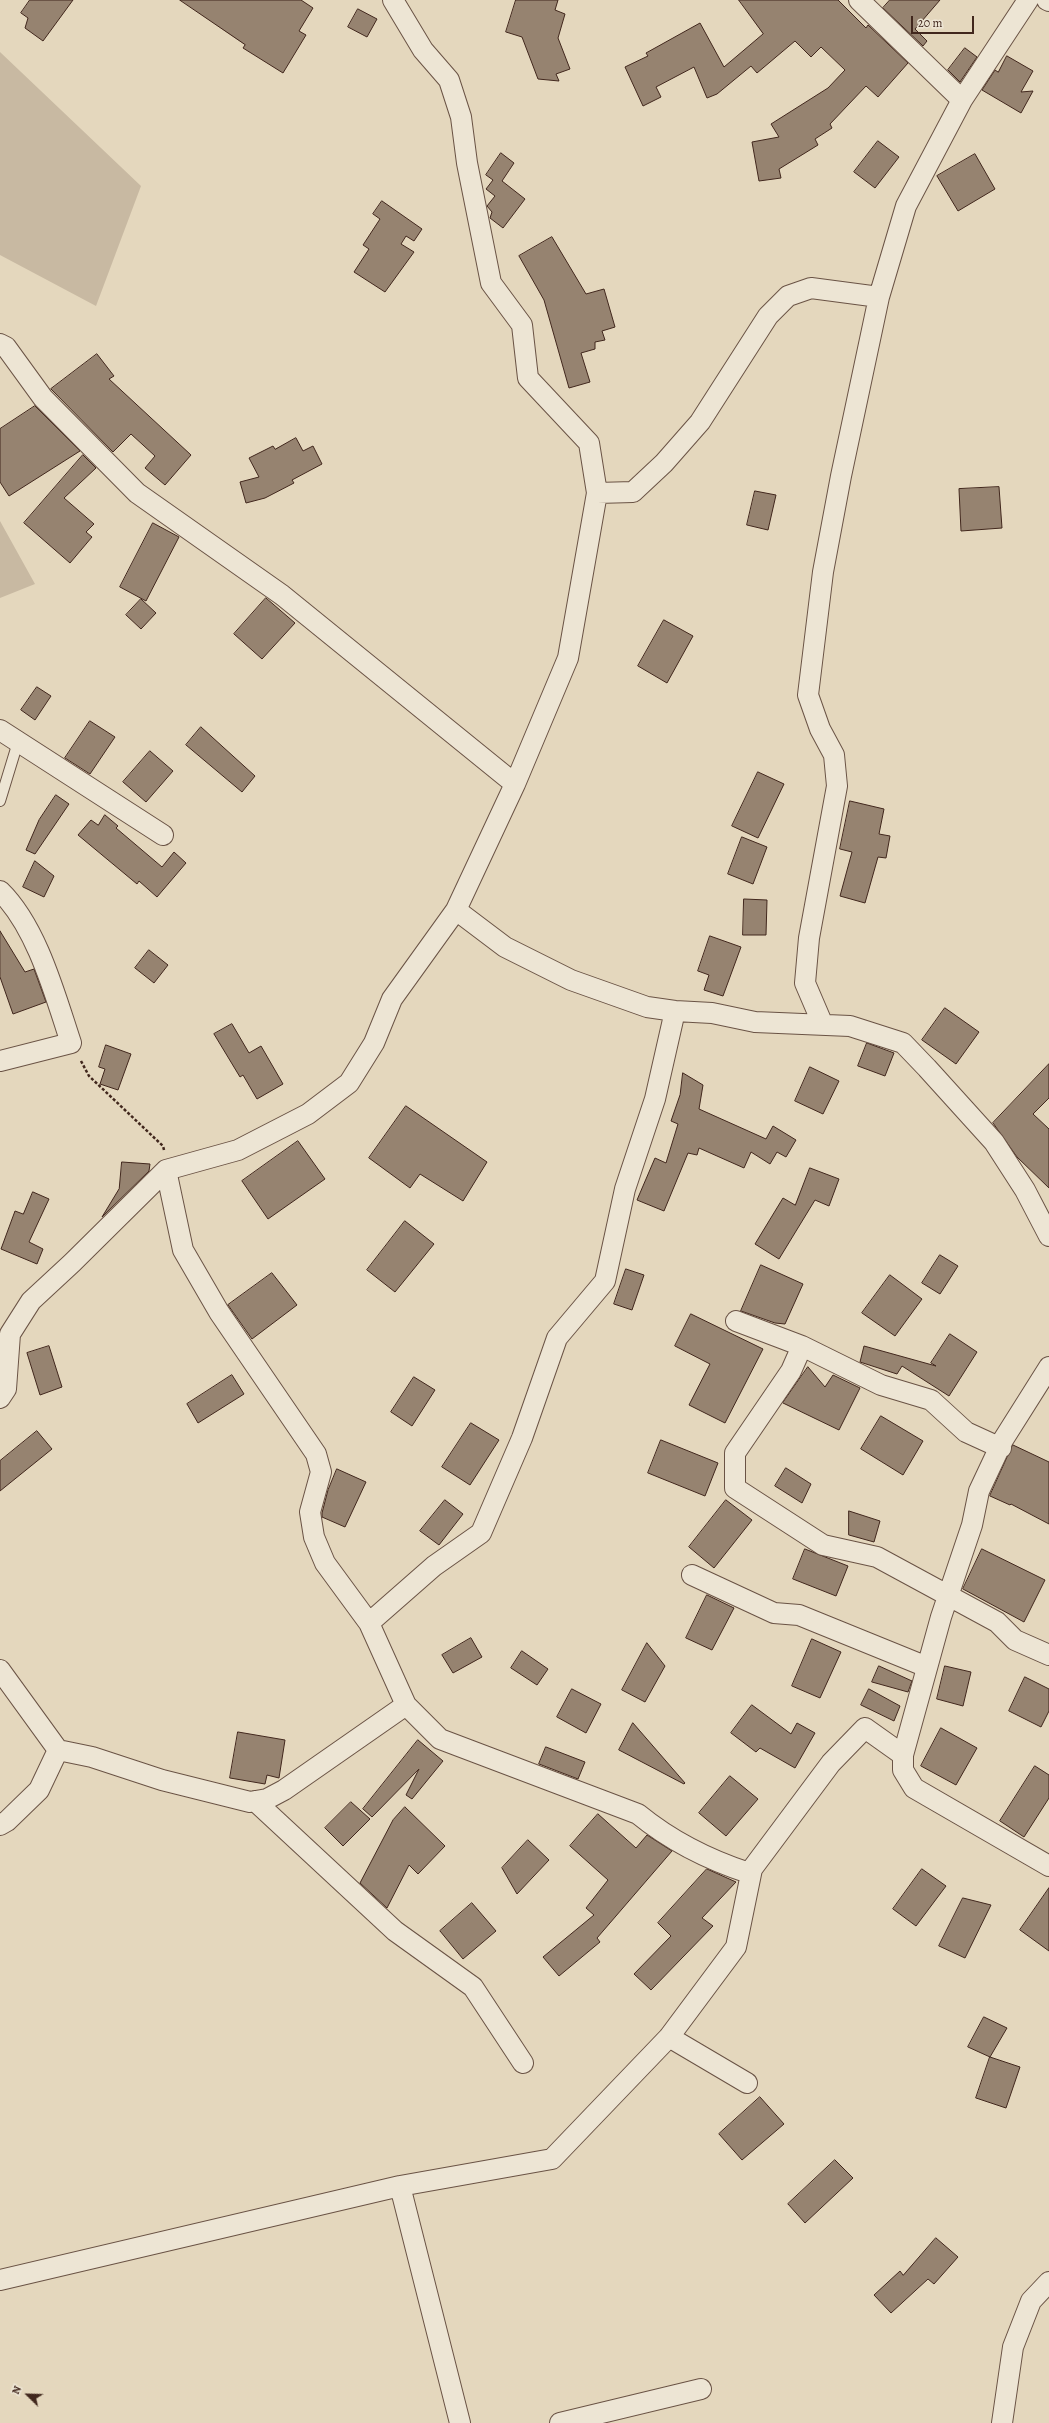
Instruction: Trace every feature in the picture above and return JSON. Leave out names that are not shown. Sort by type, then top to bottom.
[{"type":"street","points":[[0,1398],[6,1389],[10,1334],[31,1301],[72,1264],[166,1170],[238,1150],[308,1114],[349,1083],[374,1042],[392,999],[456,910],[515,784],[568,658],[597,493],[589,443],[528,378],[522,325],[491,283],[467,163],[461,117],[450,80],[423,50],[393,0]]},
{"type":"street","points":[[860,0],[962,100]]},
{"type":"street","points":[[823,1025],[805,983],[809,938],[837,786],[834,755],[820,729],[808,695],[823,572],[879,297],[906,206],[962,100],[1028,0]]},
{"type":"street","points":[[597,493],[633,492],[664,463],[700,422],[768,316],[788,296],[811,288],[879,297]]},
{"type":"street","points":[[0,344],[6,347],[43,398],[137,493],[282,595],[515,784]]},
{"type":"street","points":[[0,730],[163,835]]},
{"type":"street","points":[[0,891],[11,902],[43,961],[71,1043],[0,1061]]},
{"type":"street","points":[[456,910],[505,948],[571,980],[646,1007],[675,1011],[712,1012],[755,1022],[850,1026],[903,1043],[994,1142],[1024,1190],[1049,1236]]},
{"type":"street","points":[[369,1623],[434,1566],[481,1533],[522,1438],[557,1338],[605,1281],[624,1188],[655,1100],[675,1011]]},
{"type":"street","points":[[166,1170],[183,1250],[219,1312],[316,1454],[321,1472],[310,1512],[314,1537],[325,1563],[369,1623],[406,1706],[440,1739],[638,1814],[654,1827],[714,1862],[749,1874],[830,1763],[865,1728],[903,1755]]},
{"type":"street","points":[[736,1321],[802,1346],[881,1385],[931,1400],[966,1432],[1001,1448]]},
{"type":"street","points":[[802,1346],[791,1371],[735,1453],[735,1488],[823,1545],[877,1558],[948,1598],[998,1622],[1015,1640],[1049,1655]]},
{"type":"street","points":[[1049,1368],[1003,1440],[1001,1448],[979,1491],[972,1525],[948,1598],[903,1755],[904,1770],[914,1788],[1049,1866]]},
{"type":"street","points":[[692,1576],[774,1613],[799,1615],[927,1668]]},
{"type":"street","points":[[0,1670],[58,1750],[92,1757],[162,1780],[228,1798],[250,1802],[267,1799],[284,1790],[406,1706]]},
{"type":"street","points":[[0,1825],[7,1821],[39,1790],[58,1750]]},
{"type":"street","points":[[255,1801],[394,1931],[473,1987],[523,2063]]},
{"type":"street","points":[[0,2280],[400,2186],[552,2159],[669,2037],[736,1947],[752,1869]]},
{"type":"street","points":[[669,2037],[747,2083]]},
{"type":"street","points":[[400,2186],[460,2423]]},
{"type":"street","points":[[1002,2423],[1013,2347],[1031,2302],[1049,2282]]},
{"type":"street","points":[[560,2423],[701,2389]]},
{"type":"lane","points":[[0,802],[18,742]]},
{"type":"path","points":[[71,1043],[89,1076],[163,1146],[166,1170]]},
{"type":"shaded area","points":[[0,52],[141,186],[96,306],[0,255]]},
{"type":"shaded area","points":[[0,521],[35,584],[0,598]]},
{"type":"building","points":[[30,0],[73,0],[43,41],[25,28],[28,18],[21,13]]},
{"type":"building","points":[[180,0],[301,0],[313,8],[299,31],[306,35],[283,73],[243,48],[245,45]]},
{"type":"building","points":[[516,0],[558,0],[555,10],[565,14],[558,38],[570,69],[556,74],[559,81],[538,79],[522,37],[506,32]]},
{"type":"building","points":[[739,0],[838,0],[866,28],[868,25],[908,63],[878,97],[866,86],[830,124],[832,128],[815,139],[818,145],[779,169],[781,178],[759,181],[752,142],[779,137],[771,124],[828,88],[845,70],[821,47],[811,57],[795,41],[757,73],[751,66],[717,94],[707,98],[694,67],[656,87],[661,97],[643,106],[625,67],[648,56],[646,53],[700,23],[724,67],[763,34]]},
{"type":"building","points":[[890,0],[940,0],[915,29],[927,41],[923,46],[883,8]]},
{"type":"building","points":[[358,9],[377,19],[367,37],[348,27]]},
{"type":"building","points":[[965,48],[977,57],[960,82],[948,70]]},
{"type":"building","points":[[1007,56],[1033,71],[1021,92],[1033,91],[1021,113],[982,90],[995,70],[998,72]]},
{"type":"building","points":[[878,141],[899,157],[875,188],[854,172]]},
{"type":"building","points":[[501,153],[514,163],[502,181],[525,199],[503,228],[490,218],[492,212],[487,206],[495,196],[486,189],[493,180],[486,175]]},
{"type":"building","points":[[975,154],[995,189],[958,211],[937,176]]},
{"type":"building","points":[[382,201],[422,229],[414,241],[406,236],[401,244],[414,252],[385,292],[354,272],[369,249],[363,245],[380,219],[373,214]]},
{"type":"building","points":[[552,237],[586,294],[604,289],[615,327],[602,331],[605,340],[595,342],[595,349],[581,353],[590,382],[569,388],[544,300],[519,256]]},
{"type":"building","points":[[97,354],[114,376],[109,379],[191,455],[165,485],[145,468],[155,456],[131,434],[113,452],[51,389]]},
{"type":"building","points":[[35,406],[80,451],[9,496],[0,482],[0,429]]},
{"type":"building","points":[[296,438],[303,451],[313,446],[322,464],[292,480],[294,483],[265,498],[246,503],[240,482],[259,477],[249,458],[273,446],[275,449]]},
{"type":"building","points":[[83,455],[96,468],[64,498],[94,524],[86,532],[92,537],[70,563],[24,523]]},
{"type":"building","points":[[999,487],[1002,528],[961,531],[959,489]]},
{"type":"building","points":[[755,491],[776,495],[768,530],[747,525]]},
{"type":"building","points":[[153,523],[179,537],[146,601],[120,587]]},
{"type":"building","points":[[266,598],[295,623],[262,659],[234,634]]},
{"type":"building","points":[[141,599],[156,613],[141,629],[126,615]]},
{"type":"building","points":[[664,620],[693,636],[667,683],[638,666]]},
{"type":"building","points":[[37,687],[51,696],[35,720],[21,710]]},
{"type":"building","points":[[90,721],[115,737],[90,774],[65,758]]},
{"type":"building","points":[[201,727],[255,776],[242,792],[186,745]]},
{"type":"building","points":[[150,751],[173,771],[146,802],[123,782]]},
{"type":"building","points":[[758,772],[784,784],[758,838],[732,826]]},
{"type":"building","points":[[56,795],[69,804],[35,854],[26,850],[39,820]]},
{"type":"building","points":[[850,801],[884,809],[879,834],[890,836],[886,858],[878,857],[865,903],[840,896],[852,852],[840,849]]},
{"type":"building","points":[[105,815],[118,826],[116,828],[162,867],[174,852],[186,863],[157,897],[139,881],[137,884],[78,835],[91,820],[98,825]]},
{"type":"building","points":[[742,837],[767,847],[753,884],[728,874]]},
{"type":"building","points":[[35,861],[54,876],[44,897],[23,887]]},
{"type":"building","points":[[744,899],[767,900],[766,935],[743,935]]},
{"type":"building","points":[[0,931],[25,972],[34,969],[46,1002],[13,1014],[0,977]]},
{"type":"building","points":[[710,936],[741,947],[723,996],[704,990],[709,975],[698,971]]},
{"type":"building","points":[[149,950],[168,965],[154,983],[135,968]]},
{"type":"building","points":[[945,1008],[979,1032],[956,1064],[922,1040]]},
{"type":"building","points":[[232,1024],[249,1053],[261,1046],[283,1084],[257,1099],[243,1075],[240,1077],[214,1034]]},
{"type":"building","points":[[867,1043],[894,1053],[885,1076],[858,1066]]},
{"type":"building","points":[[106,1045],[131,1054],[118,1090],[100,1084],[105,1069],[99,1067]]},
{"type":"building","points":[[1049,1064],[1049,1098],[1033,1114],[1049,1129],[1049,1188],[1017,1157],[993,1123]]},
{"type":"building","points":[[810,1067],[839,1081],[823,1114],[795,1101]]},
{"type":"building","points":[[683,1073],[703,1085],[699,1109],[766,1139],[773,1126],[796,1140],[786,1157],[777,1152],[770,1164],[751,1152],[744,1168],[699,1148],[697,1155],[688,1153],[664,1211],[637,1200],[655,1158],[666,1163],[678,1124],[671,1121],[680,1095]]},
{"type":"building","points":[[406,1106],[487,1162],[463,1201],[420,1174],[410,1188],[369,1158]]},
{"type":"building","points":[[298,1141],[325,1179],[268,1219],[242,1181]]},
{"type":"building","points":[[122,1162],[150,1164],[149,1171],[102,1217],[119,1189]]},
{"type":"building","points":[[810,1168],[839,1179],[829,1206],[815,1200],[779,1259],[755,1244],[783,1198],[795,1205]]},
{"type":"building","points":[[33,1192],[49,1199],[29,1242],[43,1249],[37,1264],[1,1249],[15,1211],[23,1214]]},
{"type":"building","points":[[405,1221],[434,1244],[395,1292],[367,1270]]},
{"type":"building","points":[[940,1255],[958,1266],[940,1294],[922,1283]]},
{"type":"building","points":[[761,1265],[803,1284],[785,1324],[775,1323],[741,1311]]},
{"type":"building","points":[[626,1269],[644,1275],[632,1310],[614,1304]]},
{"type":"building","points":[[272,1273],[297,1305],[252,1339],[228,1305]]},
{"type":"building","points":[[890,1275],[922,1299],[895,1336],[862,1313]]},
{"type":"building","points":[[691,1314],[763,1349],[725,1423],[689,1405],[710,1364],[675,1346]]},
{"type":"building","points":[[950,1334],[977,1352],[949,1396],[902,1366],[897,1374],[860,1362],[864,1346],[936,1366],[931,1363]]},
{"type":"building","points":[[49,1346],[62,1387],[40,1395],[27,1353]]},
{"type":"building","points":[[808,1367],[825,1387],[833,1375],[860,1388],[839,1430],[783,1403]]},
{"type":"building","points":[[232,1375],[244,1394],[198,1423],[187,1404]]},
{"type":"building","points":[[414,1377],[435,1390],[412,1426],[391,1412]]},
{"type":"building","points":[[881,1416],[923,1441],[903,1475],[861,1449]]},
{"type":"building","points":[[471,1423],[499,1440],[470,1485],[442,1467]]},
{"type":"building","points":[[37,1431],[52,1449],[0,1491],[0,1461]]},
{"type":"building","points":[[661,1440],[718,1463],[705,1496],[648,1473]]},
{"type":"building","points":[[1013,1445],[1049,1462],[1049,1524],[1011,1504],[1010,1505],[990,1496]]},
{"type":"building","points":[[786,1468],[811,1484],[802,1503],[775,1486]]},
{"type":"building","points":[[337,1469],[366,1482],[345,1527],[322,1517],[328,1490]]},
{"type":"building","points":[[445,1500],[463,1514],[439,1545],[420,1531]]},
{"type":"building","points":[[726,1500],[752,1520],[714,1568],[689,1547]]},
{"type":"building","points":[[849,1511],[880,1521],[874,1542],[849,1535]]},
{"type":"building","points":[[805,1549],[848,1566],[836,1596],[793,1579]]},
{"type":"building","points":[[982,1549],[1045,1580],[1024,1622],[963,1589]]},
{"type":"building","points":[[707,1595],[734,1608],[712,1650],[686,1638]]},
{"type":"building","points":[[471,1638],[482,1657],[453,1673],[442,1655]]},
{"type":"building","points":[[812,1639],[841,1652],[820,1698],[792,1686]]},
{"type":"building","points":[[647,1643],[665,1666],[645,1702],[622,1690]]},
{"type":"building","points":[[522,1651],[548,1669],[537,1685],[511,1668]]},
{"type":"building","points":[[879,1666],[912,1681],[908,1692],[872,1682]]},
{"type":"building","points":[[945,1666],[971,1672],[963,1706],[937,1699]]},
{"type":"building","points":[[1025,1677],[1049,1689],[1049,1711],[1041,1727],[1009,1711]]},
{"type":"building","points":[[572,1689],[601,1704],[586,1733],[557,1717]]},
{"type":"building","points":[[869,1689],[900,1706],[894,1721],[861,1705]]},
{"type":"building","points":[[752,1705],[791,1734],[797,1723],[815,1733],[795,1768],[760,1748],[756,1752],[731,1733]]},
{"type":"building","points":[[633,1723],[685,1783],[684,1784],[619,1750]]},
{"type":"building","points":[[941,1728],[977,1748],[956,1785],[921,1766]]},
{"type":"building","points":[[238,1732],[285,1740],[279,1778],[267,1775],[265,1784],[230,1778]]},
{"type":"building","points":[[418,1740],[443,1761],[412,1799],[406,1795],[419,1769],[372,1817],[363,1809]]},
{"type":"building","points":[[546,1747],[585,1762],[578,1779],[539,1764]]},
{"type":"building","points":[[1035,1766],[1049,1775],[1049,1798],[1024,1837],[1000,1821]]},
{"type":"building","points":[[730,1776],[758,1799],[726,1836],[699,1813]]},
{"type":"building","points":[[351,1802],[370,1819],[343,1846],[325,1828]]},
{"type":"building","points":[[405,1807],[445,1846],[418,1874],[409,1865],[387,1908],[360,1883],[393,1820]]},
{"type":"building","points":[[598,1814],[636,1848],[647,1835],[672,1851],[597,1938],[600,1942],[559,1976],[543,1957],[594,1915],[586,1908],[608,1880],[570,1846]]},
{"type":"building","points":[[528,1840],[549,1860],[517,1894],[502,1868]]},
{"type":"building","points":[[707,1869],[736,1882],[702,1918],[713,1926],[651,1990],[634,1974],[671,1936],[658,1923]]},
{"type":"building","points":[[922,1869],[946,1886],[916,1926],[893,1909]]},
{"type":"building","points":[[1049,1888],[1049,1951],[1020,1930]]},
{"type":"building","points":[[963,1898],[991,1905],[965,1958],[939,1946]]},
{"type":"building","points":[[472,1903],[496,1931],[463,1959],[440,1931]]},
{"type":"building","points":[[984,2017],[1007,2028],[990,2057],[968,2047]]},
{"type":"building","points":[[990,2057],[1020,2067],[1006,2108],[976,2098]]},
{"type":"building","points":[[760,2097],[784,2124],[742,2160],[719,2134]]},
{"type":"building","points":[[835,2160],[853,2178],[805,2223],[788,2204]]},
{"type":"building","points":[[936,2238],[958,2257],[934,2284],[928,2279],[891,2313],[874,2295],[900,2271],[903,2275]]}]
